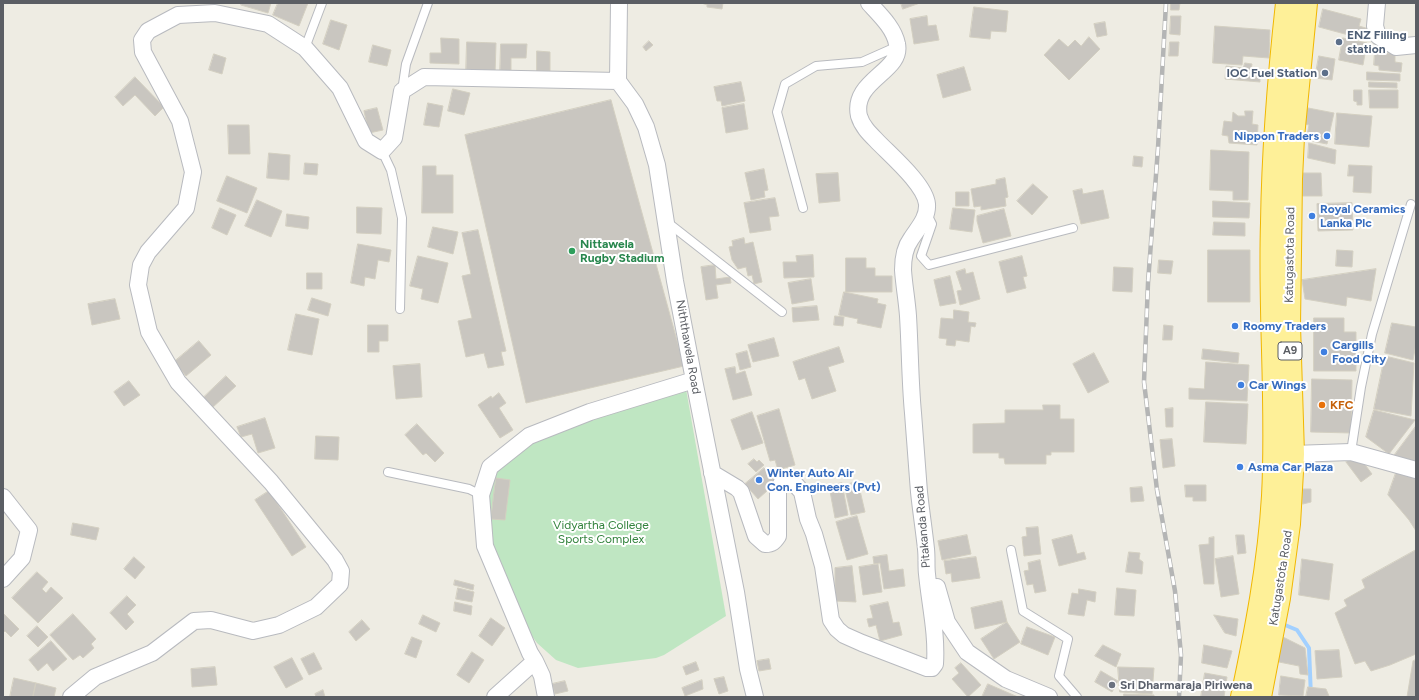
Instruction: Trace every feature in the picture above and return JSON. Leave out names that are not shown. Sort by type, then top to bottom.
[{"type":"highway","name":"Katugastota Road","points":[[1242,697],[1264,576],[1273,497],[1272,224],[1278,109],[1287,3]]},
{"type":"highway","name":"Katugastota Road","points":[[1260,697],[1282,576],[1289,524],[1293,454],[1289,325],[1291,179],[1293,137],[1306,3]]},
{"type":"street","points":[[71,697],[95,676],[152,653],[194,621],[211,620],[253,631],[279,625],[316,607],[340,584],[341,571],[335,560],[271,482],[178,382],[149,332],[138,285],[141,265],[148,252],[186,208],[193,172],[180,121],[143,52],[142,40],[148,31],[178,15],[215,13],[268,24],[305,48],[340,88],[366,141],[382,150],[394,138],[402,91],[424,77],[618,81],[619,3]]},
{"type":"street","points":[[869,3],[880,10],[893,33],[898,46],[895,58],[889,66],[862,93],[858,104],[860,118],[866,130],[921,188],[927,203],[926,211]]},
{"type":"street","points":[[1377,3],[1375,26],[1378,36],[1396,47],[1416,46]]},
{"type":"street","name":"Niththawela Road","points":[[618,81],[635,104],[646,127],[657,165],[675,281],[736,592],[748,668],[755,697]]},
{"type":"street","name":"Pitakanda Road","points":[[712,473],[741,492],[756,536],[766,544],[774,542],[778,536],[778,491],[782,482],[789,480],[795,484],[802,492],[808,519],[823,566],[831,620],[837,629],[844,635],[862,643],[926,668],[932,668],[935,658],[935,631],[927,574],[919,493],[908,317],[903,267],[904,255],[910,240],[923,222],[926,211]]},
{"type":"street","points":[[546,697],[542,676],[530,653],[485,546],[481,495],[490,467],[528,436],[590,412],[694,380]]},
{"type":"street","points":[[1293,454],[1351,452],[1416,470]]},
{"type":"street","points":[[3,497],[28,530],[22,558],[3,579]]},
{"type":"street","points":[[926,552],[947,622],[967,652],[1006,680],[1049,697]]},
{"type":"street","points":[[495,697],[535,660]]},
{"type":"lane","points":[[305,48],[322,3]]},
{"type":"lane","points":[[402,91],[406,64],[428,3]]},
{"type":"lane","points":[[803,208],[777,112],[785,84],[816,66],[862,62],[898,46]]},
{"type":"lane","points":[[382,150],[391,170],[402,218],[400,309]]},
{"type":"lane","points":[[1351,452],[1361,387],[1372,334],[1411,204]]},
{"type":"lane","points":[[926,211],[932,224],[921,256],[929,265],[1074,228]]},
{"type":"lane","points":[[667,222],[782,312]]},
{"type":"lane","points":[[388,472],[469,489],[481,495]]},
{"type":"lane","points":[[1011,550],[1023,610],[1068,639],[1059,676],[1077,697]]},
{"type":"green space","name":"Vidyartha College Sports Complex","points":[[686,389],[726,616],[664,655],[656,658],[578,668],[556,660],[537,643],[522,622],[501,580],[488,530],[488,501],[492,476],[501,461],[542,434]]},
{"type":"building","points":[[242,3],[271,3],[268,13],[241,5]]},
{"type":"building","points":[[278,3],[308,3],[299,26],[273,15]]},
{"type":"building","points":[[701,3],[723,3],[722,9],[707,7],[707,5]]},
{"type":"building","points":[[901,3],[920,3],[903,9]]},
{"type":"building","points":[[1171,3],[1180,3],[1179,10],[1171,10]]},
{"type":"building","points":[[974,7],[1008,11],[1006,32],[991,31],[990,39],[970,37]]},
{"type":"building","points":[[1323,9],[1361,19],[1359,26],[1369,29],[1367,40],[1319,27]]},
{"type":"building","points":[[927,16],[928,26],[936,25],[939,40],[914,44],[910,19]]},
{"type":"building","points":[[1171,16],[1181,16],[1180,35],[1170,34]]},
{"type":"building","points":[[331,20],[347,25],[339,50],[323,44]]},
{"type":"building","points":[[1105,22],[1107,35],[1097,37],[1094,24]]},
{"type":"building","points":[[1215,26],[1270,30],[1269,58],[1243,56],[1242,65],[1213,63]]},
{"type":"building","points":[[1089,37],[1100,49],[1069,80],[1044,55],[1059,39],[1068,47],[1075,40],[1081,46]]},
{"type":"building","points":[[441,38],[459,39],[459,64],[430,63],[430,53],[441,53]]},
{"type":"building","points":[[1343,38],[1367,43],[1363,65],[1339,60]]},
{"type":"building","points":[[649,41],[653,45],[646,51],[643,47]]},
{"type":"building","points":[[467,42],[496,43],[495,75],[466,74]]},
{"type":"building","points":[[1170,42],[1179,42],[1178,56],[1169,56]]},
{"type":"building","points":[[501,44],[527,44],[526,58],[511,58],[511,75],[500,75]]},
{"type":"building","points":[[373,45],[391,50],[387,66],[369,62]]},
{"type":"building","points":[[537,51],[550,52],[550,71],[537,71]]},
{"type":"building","points":[[1375,52],[1395,54],[1395,62],[1402,63],[1401,72],[1379,70],[1379,66],[1374,65]]},
{"type":"building","points":[[214,54],[226,58],[222,74],[209,70]]},
{"type":"building","points":[[1319,56],[1335,59],[1332,80],[1315,78]]},
{"type":"building","points":[[1245,63],[1252,64],[1251,70],[1260,71],[1260,82],[1225,79],[1226,66],[1243,68]]},
{"type":"building","points":[[964,67],[971,90],[943,98],[937,75]]},
{"type":"building","points":[[1367,72],[1400,74],[1400,81],[1367,80]]},
{"type":"building","points":[[135,77],[164,107],[155,116],[135,95],[123,106],[115,97]]},
{"type":"building","points":[[741,82],[745,101],[722,106],[721,101],[717,101],[714,87]]},
{"type":"building","points":[[1369,82],[1397,83],[1397,88],[1369,87]]},
{"type":"building","points":[[453,89],[470,93],[464,115],[448,111]]},
{"type":"building","points":[[1354,90],[1362,90],[1362,105],[1357,105],[1357,102],[1354,101]]},
{"type":"building","points":[[1369,90],[1398,90],[1398,108],[1370,108]]},
{"type":"building","name":"Nittawela Rugby Stadium","points":[[611,100],[684,366],[526,403],[465,135]]},
{"type":"building","points":[[428,103],[443,106],[439,127],[424,125]]},
{"type":"building","points":[[744,104],[748,129],[726,133],[722,108]]},
{"type":"building","points":[[1303,107],[1334,113],[1327,144],[1306,140],[1309,125],[1300,123]]},
{"type":"building","points":[[377,108],[383,130],[369,133],[364,111]]},
{"type":"building","points":[[1245,111],[1253,111],[1252,124],[1258,125],[1257,145],[1229,143],[1228,136],[1222,135],[1224,121],[1232,122],[1233,112],[1238,116],[1245,116]]},
{"type":"building","points":[[1337,113],[1372,116],[1369,147],[1335,144]]},
{"type":"building","points":[[228,125],[249,125],[250,154],[229,154]]},
{"type":"building","points":[[1309,143],[1336,150],[1335,164],[1308,158]]},
{"type":"building","points":[[1211,150],[1249,152],[1248,200],[1233,200],[1233,191],[1210,190]]},
{"type":"building","points":[[269,153],[290,155],[289,180],[267,178]]},
{"type":"building","points":[[1134,156],[1143,157],[1142,167],[1133,166]]},
{"type":"building","points":[[305,163],[318,164],[317,175],[304,174]]},
{"type":"building","points":[[1349,165],[1372,166],[1371,193],[1353,192],[1354,176],[1348,176]]},
{"type":"building","points":[[423,166],[436,166],[436,175],[453,175],[453,213],[422,213]]},
{"type":"building","points":[[764,169],[768,190],[764,191],[765,197],[751,200],[745,173]]},
{"type":"building","points":[[838,173],[840,201],[819,203],[816,174]]},
{"type":"building","points":[[1303,173],[1321,173],[1322,196],[1303,196]]},
{"type":"building","points":[[227,176],[257,188],[247,213],[217,201]]},
{"type":"building","points":[[1005,178],[1008,197],[1005,198],[1006,206],[981,210],[981,206],[974,207],[971,189],[996,184],[996,180]]},
{"type":"building","points":[[1033,184],[1048,197],[1032,215],[1017,201]]},
{"type":"building","points":[[1082,189],[1083,194],[1103,190],[1109,218],[1081,224],[1073,191]]},
{"type":"building","points":[[956,192],[969,192],[969,206],[956,206]]},
{"type":"building","points":[[775,198],[779,216],[769,217],[771,230],[750,233],[744,203]]},
{"type":"building","points":[[257,200],[282,211],[271,237],[245,226]]},
{"type":"building","points":[[1213,201],[1250,203],[1249,218],[1213,217]]},
{"type":"building","points":[[1352,203],[1353,230],[1318,231],[1317,204]]},
{"type":"building","points":[[357,207],[382,208],[381,234],[357,233]]},
{"type":"building","points":[[220,208],[236,215],[227,235],[212,228]]},
{"type":"building","points":[[953,208],[975,210],[972,232],[950,229]]},
{"type":"building","points":[[1004,209],[1011,236],[983,243],[977,216]]},
{"type":"building","points":[[287,214],[309,217],[308,229],[286,226]]},
{"type":"building","points":[[1214,222],[1245,223],[1245,236],[1213,235]]},
{"type":"building","points":[[433,227],[458,232],[453,254],[428,247]]},
{"type":"building","points":[[478,230],[506,351],[501,352],[504,365],[488,368],[484,353],[466,357],[458,321],[472,318],[462,276],[471,274],[462,233]]},
{"type":"building","points":[[744,238],[745,244],[753,242],[762,282],[754,284],[752,275],[748,276],[746,267],[738,269],[732,260],[729,247],[733,246],[732,241]]},
{"type":"building","points":[[358,244],[391,250],[389,262],[378,260],[375,279],[365,277],[364,286],[351,283]]},
{"type":"building","points":[[1208,250],[1250,250],[1250,302],[1208,302]]},
{"type":"building","points":[[1337,250],[1353,251],[1352,267],[1336,266]]},
{"type":"building","points":[[813,255],[814,277],[784,278],[783,262],[797,262],[796,256]]},
{"type":"building","points":[[418,256],[448,263],[438,303],[421,299],[423,289],[410,286]]},
{"type":"building","points":[[1022,256],[1027,276],[1023,277],[1026,288],[1007,293],[999,262]]},
{"type":"building","points":[[846,258],[866,258],[866,268],[875,268],[875,276],[892,276],[892,292],[846,292]]},
{"type":"building","points":[[1159,260],[1173,261],[1171,274],[1158,273]]},
{"type":"building","points":[[715,265],[716,279],[730,277],[731,283],[716,285],[718,298],[706,300],[701,267]]},
{"type":"building","points":[[1114,267],[1133,268],[1132,292],[1113,291]]},
{"type":"building","points":[[965,269],[966,274],[973,272],[980,299],[960,305],[957,291],[962,290],[956,272]]},
{"type":"building","points":[[1376,269],[1371,301],[1347,297],[1346,306],[1305,299],[1302,280]]},
{"type":"building","points":[[307,273],[322,273],[322,289],[307,289]]},
{"type":"building","points":[[950,276],[956,303],[940,306],[934,280]]},
{"type":"building","points":[[811,279],[814,300],[792,304],[788,283]]},
{"type":"building","points":[[844,292],[878,299],[877,303],[886,305],[881,328],[857,323],[858,319],[839,315]]},
{"type":"building","points":[[312,298],[331,304],[328,316],[308,310]]},
{"type":"building","points":[[115,299],[120,319],[92,325],[88,304]]},
{"type":"building","points":[[817,306],[819,320],[793,322],[792,308]]},
{"type":"building","points":[[954,310],[969,312],[968,322],[976,323],[975,327],[971,326],[969,342],[956,340],[955,346],[946,345],[947,339],[939,338],[941,318],[953,319]]},
{"type":"building","points":[[296,314],[319,319],[312,355],[288,350]]},
{"type":"building","points":[[835,316],[844,317],[843,326],[834,325]]},
{"type":"building","points":[[1314,318],[1344,318],[1344,332],[1356,332],[1356,371],[1314,371]]},
{"type":"building","points":[[1392,323],[1416,327],[1416,344],[1413,360],[1385,353]]},
{"type":"building","points":[[368,325],[388,325],[388,341],[379,341],[379,352],[368,352]]},
{"type":"building","points":[[1164,325],[1173,326],[1172,340],[1163,340]]},
{"type":"building","points":[[774,338],[779,356],[753,362],[748,345]]},
{"type":"building","points":[[199,341],[211,355],[186,376],[174,362]]},
{"type":"building","points":[[839,347],[844,362],[828,367],[836,391],[812,399],[805,378],[799,380],[793,362]]},
{"type":"building","points":[[1203,349],[1239,353],[1238,363],[1202,359]]},
{"type":"building","points":[[747,351],[751,367],[740,370],[736,354]]},
{"type":"building","points":[[1094,353],[1109,382],[1088,393],[1073,364]]},
{"type":"building","points":[[1385,356],[1414,363],[1411,416],[1374,409]]},
{"type":"building","points":[[1206,362],[1249,365],[1247,401],[1189,399],[1189,388],[1204,389]]},
{"type":"building","points":[[420,364],[422,397],[396,399],[393,366]]},
{"type":"building","points":[[735,367],[736,374],[745,371],[752,395],[733,400],[725,369]]},
{"type":"building","points":[[226,376],[236,386],[212,408],[203,398]]},
{"type":"building","points":[[1312,379],[1352,380],[1351,433],[1311,432]]},
{"type":"building","points":[[129,381],[140,395],[124,406],[114,392]]},
{"type":"building","points":[[499,393],[506,403],[499,408],[513,430],[500,438],[478,405],[491,396],[492,398]]},
{"type":"building","points":[[1206,402],[1248,404],[1246,444],[1204,442]]},
{"type":"building","points":[[1043,405],[1060,405],[1060,419],[1074,419],[1074,452],[1051,452],[1051,455],[1046,455],[1046,464],[1005,464],[1004,458],[999,458],[999,453],[973,453],[973,424],[1005,423],[1005,410],[1043,410]]},
{"type":"building","points":[[1173,408],[1173,427],[1166,427],[1165,409]]},
{"type":"building","points":[[779,409],[795,465],[778,470],[775,460],[770,461],[757,416]]},
{"type":"building","points":[[1374,410],[1415,420],[1389,454],[1366,437]]},
{"type":"building","points":[[752,412],[763,443],[742,450],[731,420]]},
{"type":"building","points":[[265,418],[275,448],[258,453],[252,434],[241,437],[237,427]]},
{"type":"building","points":[[417,424],[444,453],[435,462],[426,453],[423,455],[405,435]]},
{"type":"building","points":[[1416,426],[1416,463],[1393,457]]},
{"type":"building","points":[[316,436],[339,437],[338,460],[315,459]]},
{"type":"building","points":[[1172,439],[1175,466],[1163,468],[1160,440]]},
{"type":"building","points":[[1357,454],[1372,474],[1361,482],[1346,462]]},
{"type":"building","points":[[754,459],[757,462],[759,460],[764,465],[756,472],[748,464]]},
{"type":"building","points":[[764,468],[777,482],[758,499],[745,484]]},
{"type":"building","points":[[1397,470],[1416,476],[1416,531],[1409,520],[1388,495]]},
{"type":"building","points":[[496,478],[510,480],[505,520],[491,519]]},
{"type":"building","points":[[858,482],[865,512],[851,515],[844,485]]},
{"type":"building","points":[[842,483],[848,515],[835,518],[829,486]]},
{"type":"building","points":[[1185,485],[1206,485],[1206,501],[1193,501],[1193,497],[1186,497]]},
{"type":"building","points":[[1142,487],[1144,501],[1131,502],[1130,488]]},
{"type":"building","points":[[1303,489],[1311,489],[1311,502],[1303,504]]},
{"type":"building","points":[[269,491],[306,547],[292,556],[255,500]]},
{"type":"building","points":[[857,516],[868,554],[847,560],[836,522]]},
{"type":"building","points":[[73,523],[99,528],[96,540],[71,535]]},
{"type":"building","points":[[1038,527],[1041,554],[1024,556],[1022,537],[1027,536],[1026,528]]},
{"type":"building","points":[[967,535],[971,554],[942,560],[938,541]]},
{"type":"building","points":[[1072,535],[1077,554],[1084,552],[1086,559],[1059,566],[1052,540]]},
{"type":"building","points":[[1236,535],[1244,535],[1246,553],[1238,554]]},
{"type":"building","points":[[1214,537],[1214,584],[1204,584],[1199,545],[1209,544],[1209,538]]},
{"type":"building","points":[[1416,550],[1416,654],[1371,671],[1365,661],[1355,664],[1335,613],[1347,606],[1344,600],[1365,588],[1362,580]]},
{"type":"building","points":[[1129,552],[1140,553],[1139,559],[1143,562],[1142,574],[1126,572]]},
{"type":"building","points":[[887,555],[889,571],[903,569],[905,586],[884,589],[880,563],[874,564],[873,557]]},
{"type":"building","points":[[1233,556],[1239,594],[1221,597],[1215,559]]},
{"type":"building","points":[[134,557],[145,567],[135,579],[124,569]]},
{"type":"building","points":[[976,557],[980,578],[952,582],[951,573],[946,574],[944,561]]},
{"type":"building","points":[[1302,559],[1333,564],[1329,600],[1299,595]]},
{"type":"building","points":[[1040,560],[1046,591],[1035,593],[1033,584],[1027,585],[1024,571],[1029,570],[1028,563]]},
{"type":"building","points":[[878,564],[882,592],[863,595],[859,567]]},
{"type":"building","points":[[852,566],[856,602],[835,601],[835,568]]},
{"type":"building","points":[[37,572],[48,582],[42,589],[46,593],[51,587],[63,598],[38,623],[12,598]]},
{"type":"building","points":[[455,580],[474,585],[473,590],[454,585]]},
{"type":"building","points":[[458,588],[474,592],[472,602],[456,599]]},
{"type":"building","points":[[1117,588],[1136,590],[1134,616],[1115,615]]},
{"type":"building","points":[[1079,589],[1096,592],[1095,602],[1087,600],[1084,616],[1068,614],[1072,593],[1078,594]]},
{"type":"building","points":[[127,596],[136,605],[127,614],[134,622],[126,630],[110,613]]},
{"type":"building","points":[[1002,601],[1007,622],[975,629],[971,608]]},
{"type":"building","points":[[455,602],[472,606],[471,615],[454,611]]},
{"type":"building","points":[[888,602],[893,623],[899,622],[902,635],[880,641],[876,625],[869,627],[867,619],[873,618],[870,606]]},
{"type":"building","points":[[3,613],[19,629],[11,637],[5,631],[3,633]]},
{"type":"building","points":[[73,614],[96,639],[91,644],[94,648],[83,658],[80,655],[73,660],[50,635]]},
{"type":"building","points":[[423,615],[440,623],[436,632],[419,624]]},
{"type":"building","points":[[1214,615],[1238,619],[1236,636],[1225,633]]},
{"type":"building","points":[[491,618],[505,628],[492,646],[479,636]]},
{"type":"building","points":[[362,620],[370,629],[356,641],[349,632]]},
{"type":"building","points":[[1007,622],[1020,642],[994,659],[981,639]]},
{"type":"building","points":[[37,626],[48,637],[38,647],[27,636]]},
{"type":"building","points":[[1027,627],[1055,637],[1048,655],[1021,644]]},
{"type":"building","points":[[1277,634],[1305,648],[1308,675],[1300,674],[1299,666],[1274,661]]},
{"type":"building","points":[[412,637],[422,641],[416,658],[405,654]]},
{"type":"building","points":[[51,641],[67,659],[53,671],[47,663],[38,671],[29,660]]},
{"type":"building","points":[[1103,645],[1121,654],[1116,667],[1095,656]]},
{"type":"building","points":[[1204,645],[1232,651],[1227,668],[1202,663]]},
{"type":"building","points":[[1339,650],[1342,677],[1317,679],[1315,651]]},
{"type":"building","points":[[472,652],[484,660],[469,683],[457,675]]},
{"type":"building","points":[[314,653],[322,669],[309,675],[301,659]]},
{"type":"building","points":[[292,658],[303,679],[286,688],[274,667]]},
{"type":"building","points":[[769,659],[771,669],[759,671],[757,661]]},
{"type":"building","points":[[1416,660],[1416,697],[1407,697],[1413,661]]},
{"type":"building","points":[[696,662],[699,670],[686,675],[683,667]]},
{"type":"building","points":[[961,663],[981,685],[968,697],[952,679],[959,673],[955,668]]},
{"type":"building","points":[[215,667],[217,685],[192,687],[191,669]]},
{"type":"building","points":[[1118,667],[1154,668],[1152,694],[1120,692]]},
{"type":"building","points":[[1101,671],[1118,681],[1112,692],[1095,682]]},
{"type":"building","points":[[1205,673],[1227,677],[1224,697],[1201,697]]},
{"type":"building","points":[[1281,676],[1305,680],[1303,696],[1279,695]]},
{"type":"building","points":[[724,677],[728,691],[719,694],[714,679]]},
{"type":"building","points":[[14,678],[36,683],[33,697],[10,697]]},
{"type":"building","points":[[702,680],[703,689],[685,696],[682,688]]},
{"type":"building","points":[[565,681],[568,691],[555,694],[552,684]]},
{"type":"building","points":[[36,683],[56,688],[54,697],[33,697]]},
{"type":"building","points":[[988,684],[1018,697],[982,697]]},
{"type":"building","points":[[1308,687],[1326,689],[1329,696],[1306,697]]},
{"type":"building","points":[[323,690],[325,697],[316,697],[315,694]]},
{"type":"building","points":[[1124,694],[1154,695],[1154,697],[1124,697]]},
{"type":"waterway","points":[[1285,625],[1297,630],[1309,648],[1311,697]]},
{"type":"railway","points":[[1166,3],[1158,148],[1148,283],[1144,382],[1157,490],[1175,591],[1181,655],[1179,697]]},
{"type":"place","name":"ENZ Filling station","points":[[1339,42]]},
{"type":"place","name":"IOC Fuel Station","points":[[1325,73]]},
{"type":"place","name":"Nippon Traders","points":[[1327,136]]},
{"type":"place","name":"Royal Ceramics Lanka Plc","points":[[1312,216]]},
{"type":"place","name":"Nittawela Rugby Stadium","points":[[572,251]]},
{"type":"place","name":"Roomy Traders","points":[[1235,326]]},
{"type":"place","name":"Cargills Food City","points":[[1324,352]]},
{"type":"place","name":"Car Wings","points":[[1241,385]]},
{"type":"place","name":"KFC","points":[[1322,405]]},
{"type":"place","name":"Asma Car Plaza","points":[[1240,467]]},
{"type":"place","name":"Winter Auto Air Con. Engineers (Pvt)","points":[[759,480]]},
{"type":"place","name":"Sri Dharmaraja Piriwena","points":[[1112,685]]}]
